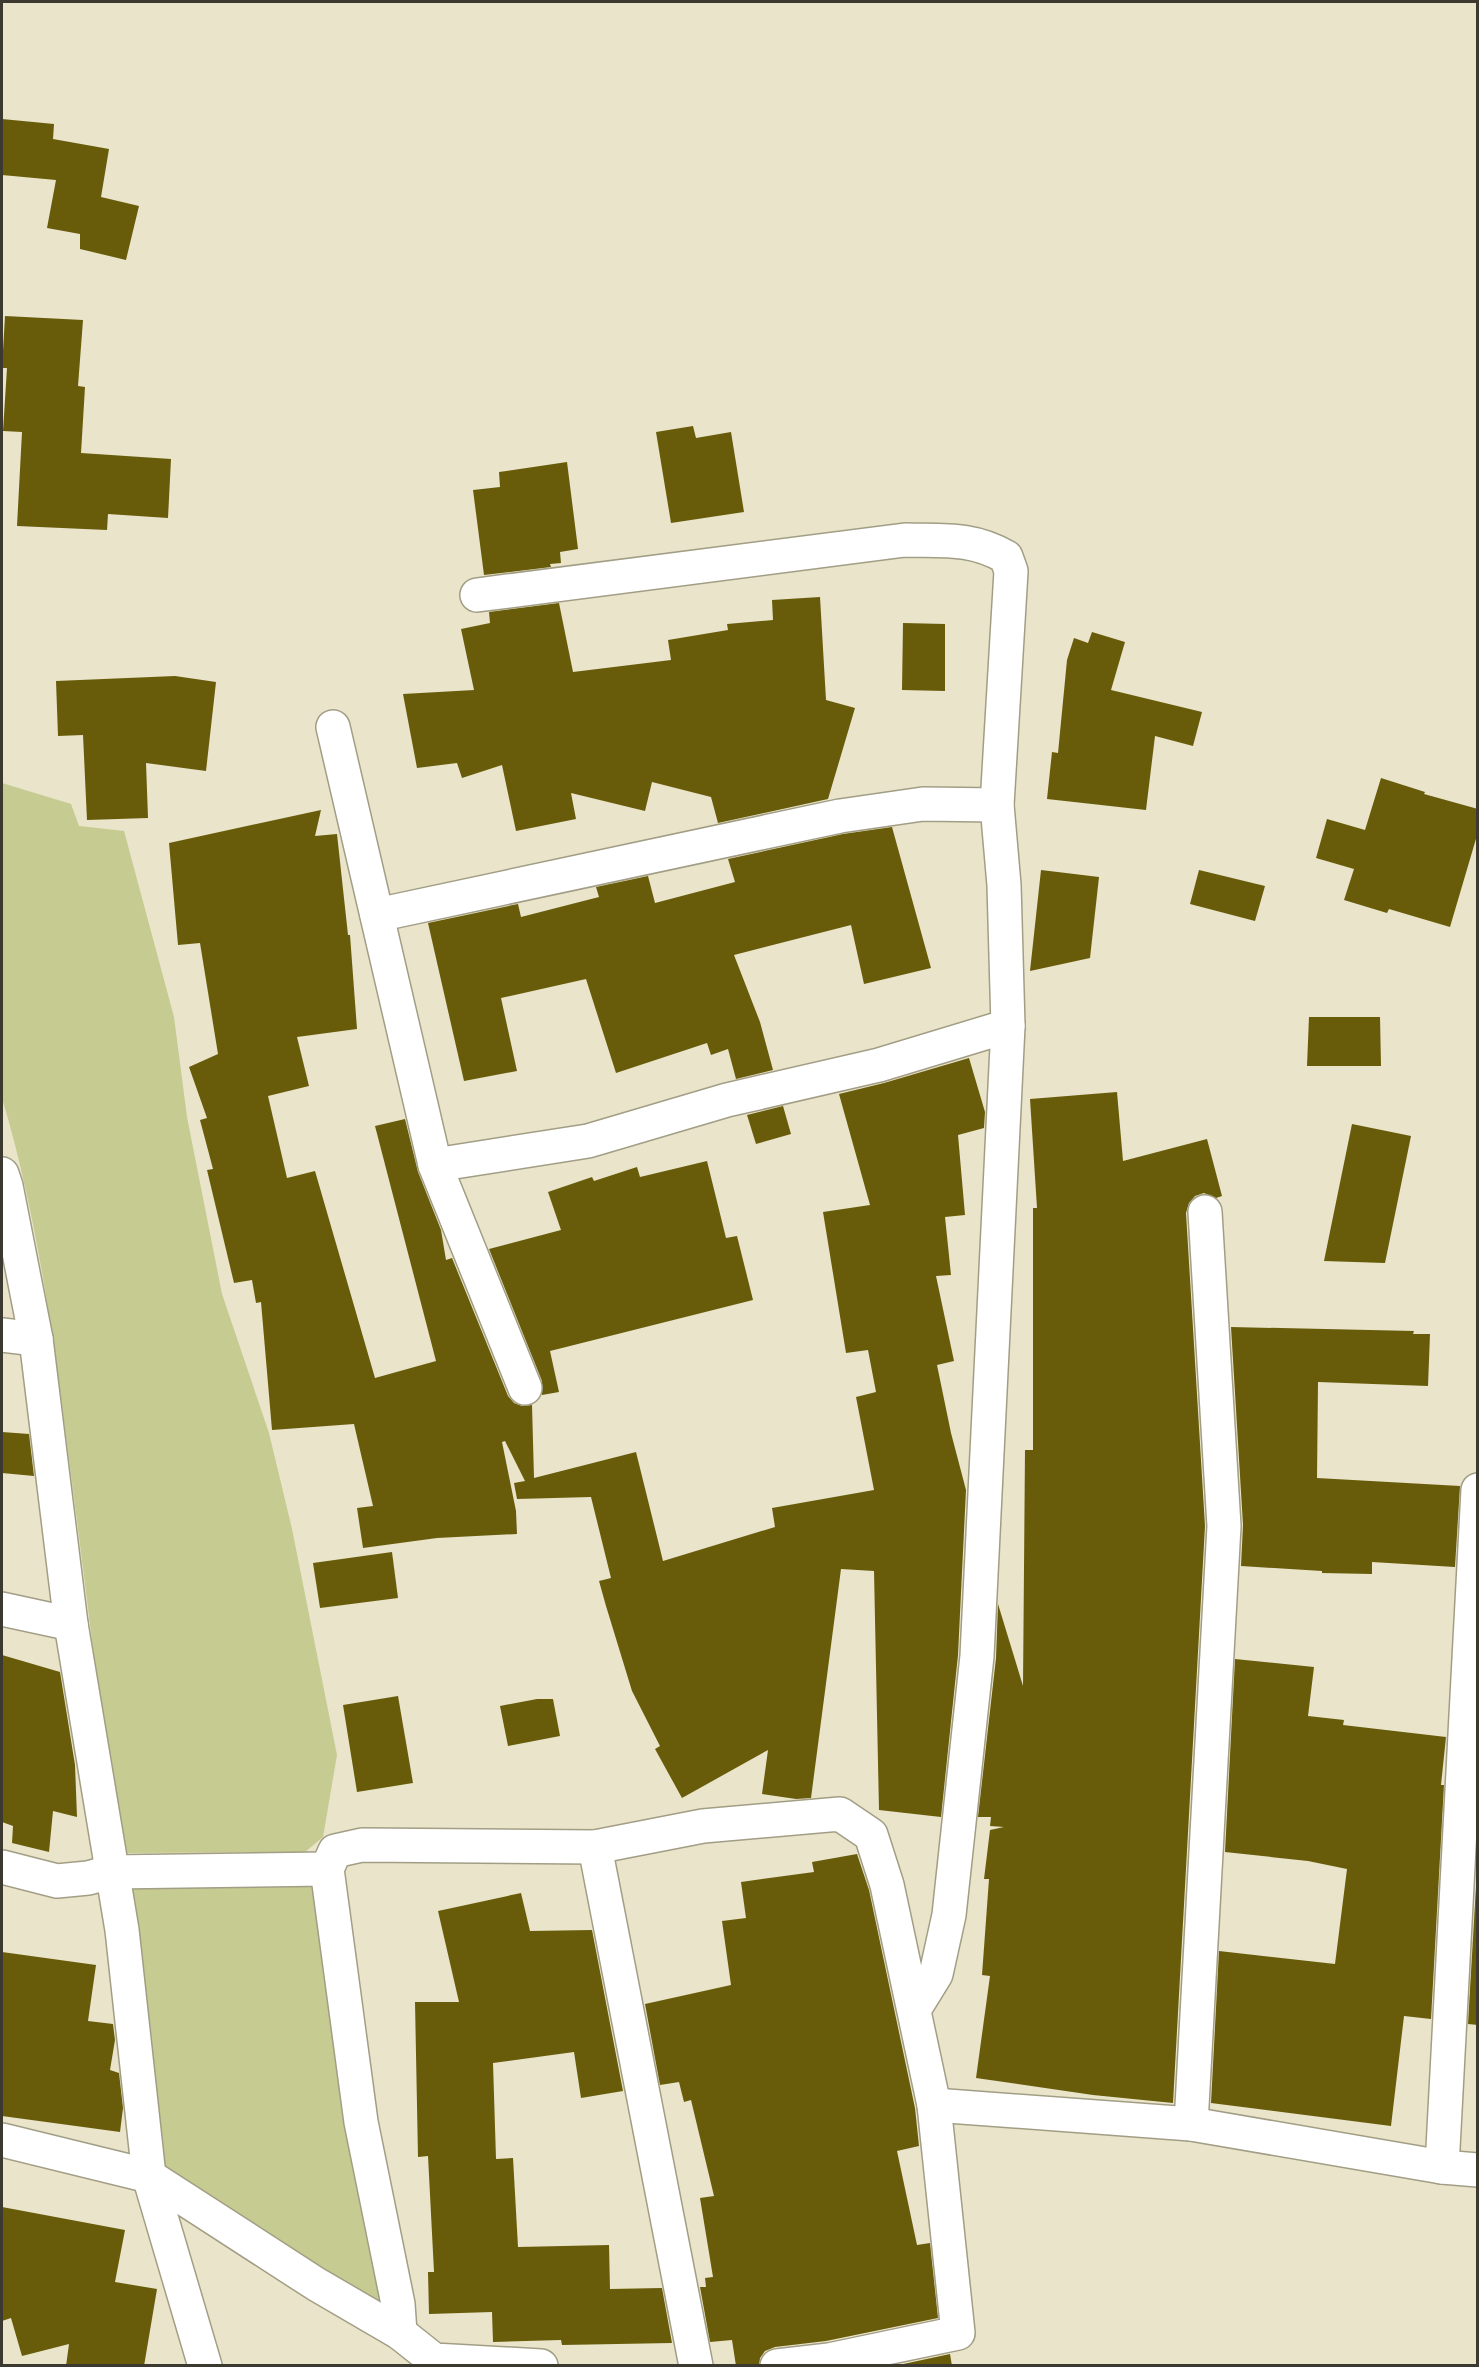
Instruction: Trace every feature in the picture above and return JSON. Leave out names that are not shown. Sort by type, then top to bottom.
[{"type":"street","points":[[477,595],[905,540],[960,541],[988,546],[1006,557],[1011,571],[997,805],[1004,885],[1008,1026],[977,1656],[949,1915],[936,1974],[915,2008]]},
{"type":"street","points":[[333,727],[435,1165],[525,1388]]},
{"type":"street","points":[[377,915],[840,816],[923,804],[997,805]]},
{"type":"street","points":[[435,1165],[588,1141],[728,1100],[879,1065],[1008,1026]]},
{"type":"street","points":[[2,1173],[36,1339],[71,1624],[122,1930],[149,2176],[205,2366]]},
{"type":"street","points":[[1191,2124],[1224,1526],[1205,1212]]},
{"type":"street","points":[[2,1335],[36,1339]]},
{"type":"street","points":[[1442,2167],[1478,1490]]},
{"type":"street","points":[[2,1609],[71,1624]]},
{"type":"street","points":[[400,2333],[398,2304],[361,2122],[327,1869],[335,1851],[362,1845],[595,1847],[703,1826],[840,1814],[871,1835],[887,1885],[915,2008],[934,2105],[958,2333],[829,2360],[777,2366]]},
{"type":"street","points":[[595,1847],[696,2366]]},
{"type":"street","points":[[2,1867],[57,1881],[88,1878],[111,1872],[327,1869]]},
{"type":"street","points":[[934,2105],[1191,2124],[1442,2167],[1478,2170]]},
{"type":"street","points":[[2,2140],[149,2176],[316,2284],[400,2333],[427,2364],[541,2366]]},
{"type":"green space","points":[[2,783],[71,804],[79,826],[124,831],[174,1017],[187,1117],[222,1294],[269,1433],[292,1529],[337,1755],[323,1837],[305,1852],[118,1853],[58,1374],[44,1281],[26,1189],[2,1098]]},
{"type":"green space","points":[[318,1878],[391,2314],[160,2171],[125,1887]]},
{"type":"building","points":[[2,119],[54,124],[53,139],[109,149],[101,197],[139,206],[126,260],[80,249],[80,234],[47,228],[56,180],[2,175]]},
{"type":"building","points":[[5,316],[83,320],[78,386],[85,387],[81,453],[171,459],[168,518],[108,514],[107,530],[17,526],[22,432],[3,431],[7,368],[2,368]]},
{"type":"building","points":[[693,426],[696,438],[731,432],[744,512],[671,523],[656,432]]},
{"type":"building","points":[[567,462],[578,549],[560,552],[561,563],[550,564],[551,567],[484,575],[473,490],[500,487],[499,472]]},
{"type":"building","points":[[820,597],[826,700],[855,708],[828,799],[718,823],[711,797],[652,782],[645,811],[571,793],[576,819],[516,831],[502,765],[462,778],[457,763],[417,768],[403,694],[474,690],[461,629],[490,623],[489,612],[559,603],[573,672],[671,660],[668,640],[728,630],[727,624],[773,620],[772,600]]},
{"type":"building","points":[[903,623],[945,624],[945,691],[902,690]]},
{"type":"building","points":[[1092,632],[1125,642],[1111,690],[1202,712],[1193,746],[1155,736],[1146,810],[1047,799],[1052,752],[1058,753],[1067,660],[1074,638],[1088,643]]},
{"type":"building","points":[[175,676],[216,682],[206,771],[146,763],[148,818],[87,820],[83,735],[58,736],[56,681]]},
{"type":"building","points":[[1381,778],[1425,792],[1424,794],[1478,809],[1478,832],[1450,927],[1389,909],[1387,913],[1344,900],[1354,869],[1316,858],[1327,819],[1365,830]]},
{"type":"building","points":[[321,810],[315,836],[337,834],[348,935],[350,935],[357,1029],[297,1037],[309,1086],[268,1096],[287,1178],[315,1171],[375,1378],[436,1361],[375,1126],[405,1119],[418,1172],[441,1230],[446,1260],[452,1258],[508,1396],[514,1403],[522,1406],[532,1405],[534,1478],[636,1452],[663,1561],[775,1527],[772,1508],[874,1490],[856,1397],[876,1392],[868,1350],[846,1353],[823,1212],[870,1205],[839,1094],[969,1058],[985,1112],[984,1128],[958,1135],[965,1215],[945,1217],[951,1275],[936,1276],[954,1361],[937,1365],[966,1490],[958,1655],[941,1817],[879,1810],[874,1571],[841,1569],[811,1798],[796,1799],[762,1794],[768,1750],[682,1798],[655,1749],[660,1746],[632,1691],[606,1606],[599,1581],[611,1578],[591,1497],[517,1499],[514,1483],[525,1481],[505,1441],[502,1442],[516,1511],[517,1534],[437,1538],[363,1548],[357,1508],[373,1506],[354,1424],[272,1430],[261,1302],[256,1303],[252,1280],[234,1283],[207,1170],[213,1169],[200,1120],[207,1118],[189,1067],[218,1054],[200,943],[178,945],[169,843]]},
{"type":"building","points":[[892,827],[931,968],[864,984],[851,925],[734,955],[760,1022],[773,1070],[736,1079],[728,1049],[711,1055],[707,1043],[616,1073],[586,979],[501,998],[517,1071],[464,1081],[428,923],[518,904],[521,917],[599,897],[596,887],[648,876],[655,903],[735,882],[728,859],[843,834]]},
{"type":"building","points":[[1041,870],[1099,877],[1090,958],[1030,971]]},
{"type":"building","points":[[1199,870],[1265,886],[1255,921],[1190,904]]},
{"type":"building","points":[[1309,1017],[1380,1017],[1381,1066],[1307,1066]]},
{"type":"building","points":[[1117,1092],[1123,1161],[1207,1139],[1222,1196],[1216,1198],[1204,1193],[1195,1196],[1189,1203],[1186,1213],[1205,1526],[1173,2103],[1093,2095],[976,2078],[990,1976],[982,1975],[989,1879],[984,1879],[990,1830],[1004,1827],[990,1826],[991,1817],[978,1817],[996,1658],[998,1604],[1023,1686],[1025,1450],[1033,1450],[1033,1208],[1037,1208],[1030,1099]]},
{"type":"building","points":[[783,1106],[791,1134],[756,1144],[747,1115]]},
{"type":"building","points":[[1352,1124],[1411,1136],[1385,1263],[1324,1261]]},
{"type":"building","points":[[707,1161],[726,1238],[737,1236],[753,1300],[550,1351],[559,1392],[542,1395],[542,1381],[489,1249],[561,1230],[548,1192],[592,1177],[594,1181],[637,1167],[640,1177]]},
{"type":"building","points":[[1231,1327],[1414,1331],[1413,1334],[1430,1334],[1428,1386],[1318,1382],[1317,1478],[1460,1486],[1455,1567],[1372,1562],[1372,1574],[1322,1573],[1322,1571],[1241,1566],[1243,1525]]},
{"type":"building","points":[[2,1432],[29,1434],[34,1476],[2,1473]]},
{"type":"building","points":[[392,1552],[398,1598],[320,1608],[313,1563]]},
{"type":"building","points":[[2,1655],[60,1672],[75,1765],[77,1817],[53,1811],[49,1852],[12,1843],[13,1826],[2,1822]]},
{"type":"building","points":[[1235,1659],[1314,1667],[1308,1716],[1344,1720],[1343,1725],[1446,1737],[1441,1785],[1444,1785],[1431,2019],[1404,2016],[1391,2126],[1211,2103],[1219,1951],[1335,1964],[1347,1869],[1308,1861],[1225,1852]]},
{"type":"building","points":[[398,1696],[413,1783],[357,1792],[343,1705]]},
{"type":"building","points":[[537,1699],[553,1699],[560,1736],[508,1746],[500,1706]]},
{"type":"building","points":[[1478,1852],[1478,2025],[1468,2024]]},
{"type":"building","points":[[857,1854],[869,1890],[915,2108],[919,2146],[897,2151],[917,2245],[930,2243],[938,2318],[826,2341],[775,2347],[765,2351],[760,2358],[759,2366],[736,2366],[732,2340],[710,2342],[700,2287],[706,2287],[705,2278],[713,2277],[700,2198],[714,2196],[691,2100],[684,2102],[679,2082],[660,2085],[645,2004],[731,1985],[722,1921],[746,1918],[741,1882],[814,1872],[812,1862]]},
{"type":"building","points":[[521,1893],[530,1931],[592,1930],[623,2091],[581,2098],[574,2052],[493,2063],[496,2159],[513,2158],[518,2247],[609,2245],[610,2289],[662,2288],[672,2343],[562,2345],[561,2340],[493,2342],[492,2312],[429,2314],[428,2272],[434,2272],[428,2156],[418,2157],[415,2002],[459,2002],[438,1911]]},
{"type":"building","points":[[2,1952],[96,1965],[88,2021],[113,2024],[115,2040],[110,2070],[119,2073],[123,2108],[120,2132],[2,2116]]},
{"type":"building","points":[[2,2207],[125,2230],[115,2282],[157,2289],[144,2366],[66,2366],[69,2344],[22,2356],[11,2318],[2,2321]]},
{"type":"building","points":[[950,2354],[952,2366],[894,2366]]}]
